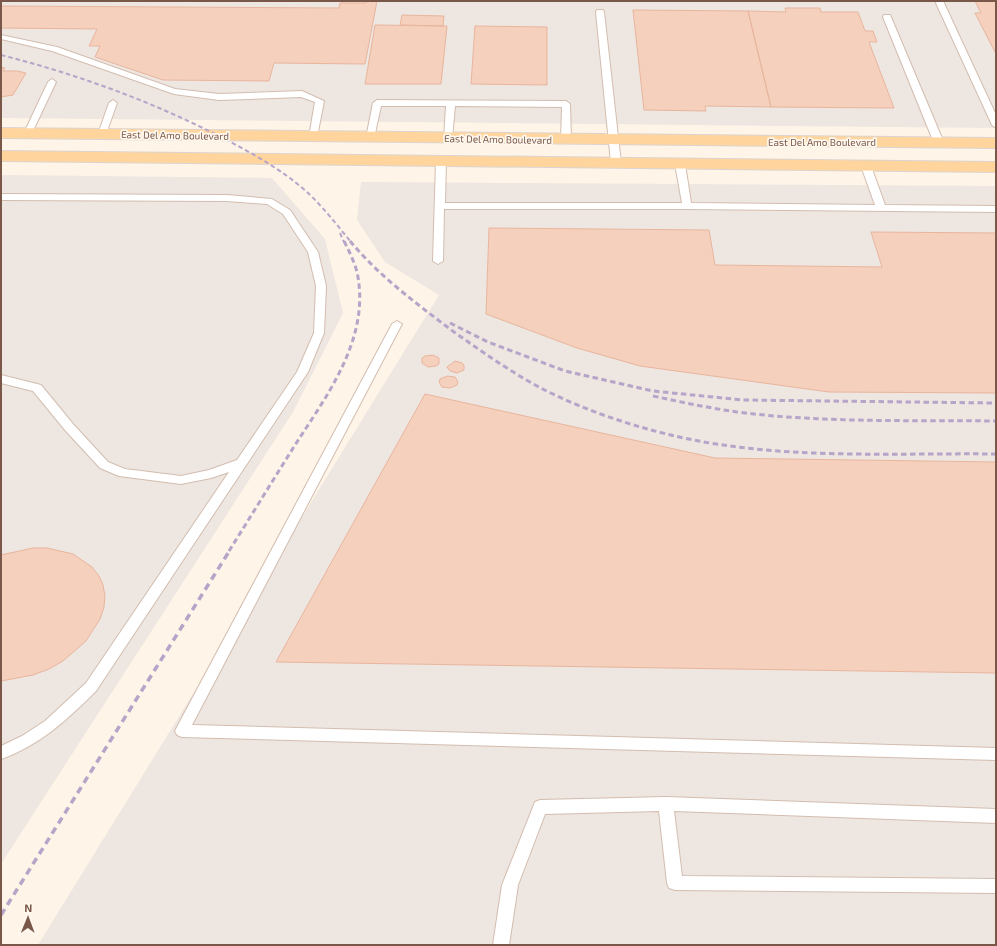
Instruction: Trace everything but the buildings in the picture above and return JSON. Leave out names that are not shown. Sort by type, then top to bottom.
[{"type":"main road","name":"East Del Amo Boulevard","points":[[1,133],[566,140],[996,143]]},
{"type":"main road","name":"East Del Amo Boulevard","points":[[1,156],[996,167]]},
{"type":"lane","points":[[940,3],[996,125]]},
{"type":"lane","points":[[600,12],[616,163]]},
{"type":"lane","points":[[887,17],[940,143]]},
{"type":"lane","points":[[1,37],[54,49],[174,91],[219,97],[302,94],[320,101],[313,137]]},
{"type":"lane","points":[[28,133],[52,82]]},
{"type":"lane","points":[[986,102],[996,102]]},
{"type":"lane","points":[[102,134],[113,103]]},
{"type":"lane","points":[[370,138],[377,103],[566,104],[566,140]]},
{"type":"lane","points":[[448,138],[451,103]]},
{"type":"lane","points":[[438,261],[441,161]]},
{"type":"lane","points":[[680,164],[684,183],[686,206]]},
{"type":"lane","points":[[866,166],[881,208]]},
{"type":"lane","points":[[1,197],[227,198],[269,201],[287,212],[313,252],[321,286],[319,333],[302,372],[91,687],[66,713],[18,746],[1,753]]},
{"type":"lane","points":[[440,206],[686,206],[996,209]]},
{"type":"lane","points":[[397,324],[182,732],[996,754]]},
{"type":"lane","points":[[1,379],[37,388],[69,427],[104,465],[123,473],[181,480],[211,474],[241,463]]},
{"type":"lane","points":[[501,945],[510,885],[540,806],[666,804],[996,816]]},
{"type":"lane","points":[[666,804],[675,883],[996,886]]},
{"type":"shaded area","points":[[1,1],[996,1],[996,128],[1,118]]},
{"type":"shaded area","points":[[1,175],[272,178],[325,239],[343,313],[293,412],[1,864]]},
{"type":"shaded area","points":[[361,182],[996,186],[996,945],[38,945],[439,295],[385,262],[357,220]]},
{"type":"railway","points":[[1,55],[84,79],[138,99],[191,122],[240,147],[264,160],[297,183],[324,210],[351,242]]},
{"type":"railway","points":[[340,233],[344,242]]},
{"type":"railway","points":[[229,551],[321,406],[344,364],[358,319],[360,296],[357,272],[344,241]]},
{"type":"railway","points":[[350,241],[399,290],[484,353],[537,386],[559,397],[606,416],[682,437],[730,446],[763,450],[830,454],[996,454]]},
{"type":"railway","points":[[450,323],[488,342],[565,371],[653,391],[743,400],[996,403]]},
{"type":"railway","points":[[653,396],[706,407],[769,416],[866,420],[996,421]]},
{"type":"railway","points":[[1,915],[230,550]]}]
